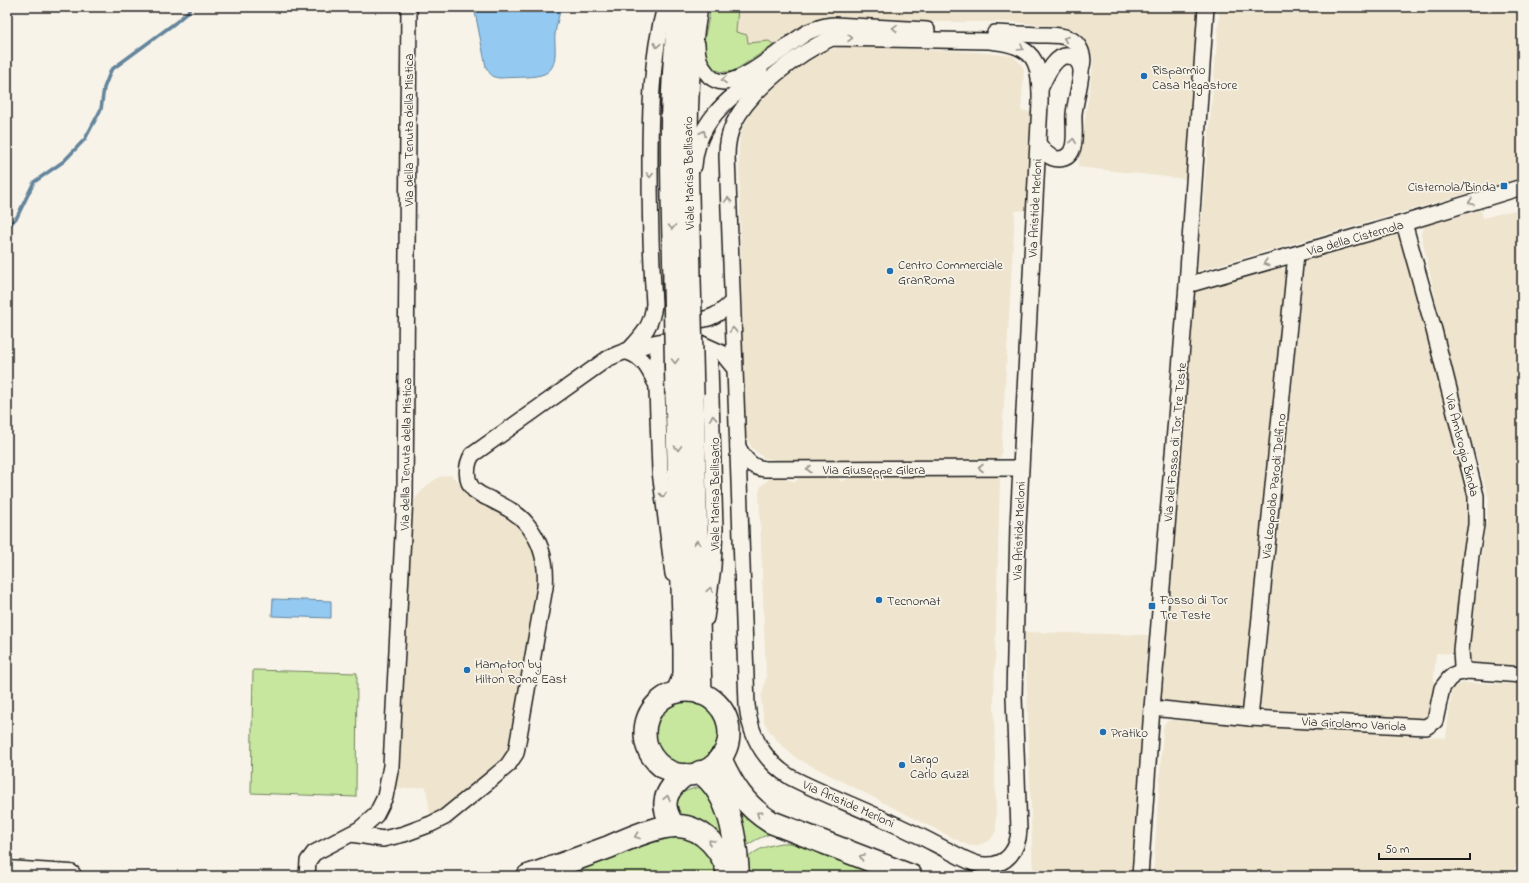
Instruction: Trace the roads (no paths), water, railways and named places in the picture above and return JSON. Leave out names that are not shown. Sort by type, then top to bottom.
[{"type":"highway","points":[[720,758],[736,790],[753,809],[771,822],[911,876]]},
{"type":"highway","points":[[674,826],[667,814],[666,799],[673,784],[693,773],[714,784],[727,813],[732,831],[738,876]]},
{"type":"highway","points":[[528,876],[641,834],[674,826],[688,828],[709,839],[718,850],[725,863],[729,876]]},
{"type":"highway","points":[[7,872],[70,876]]},
{"type":"main road","name":"Viale Marisa Bellisario","points":[[691,7],[674,54],[671,93],[684,276],[684,394],[692,653],[701,694]]},
{"type":"main road","name":"Viale Marisa Bellisario","points":[[677,692],[692,653]]},
{"type":"main road","points":[[688,691],[701,694],[718,704],[727,723],[727,743],[720,758],[712,766],[693,773],[673,772],[659,764],[649,751],[645,735],[648,719],[656,705],[663,699],[677,692],[688,691]]},
{"type":"street","name":"Via della Tenuta della Mistica","points":[[308,876],[308,861],[314,853],[352,834],[372,820],[380,808],[389,783],[392,751],[405,496],[409,7]]},
{"type":"street","points":[[627,352],[648,328],[654,315],[651,230],[650,120],[655,58],[665,7]]},
{"type":"street","points":[[691,7],[699,60],[708,74],[720,81],[743,76],[808,33],[825,26],[834,25],[1061,36],[1071,40],[1080,49],[1083,58],[1075,110],[1072,150],[1066,157],[1056,159],[1046,154],[1038,144]]},
{"type":"street","name":"Via del Fosso di Tor Tre Teste","points":[[1140,876],[1152,708],[1187,285],[1206,7]]},
{"type":"street","points":[[684,276],[695,239],[695,159],[700,137],[709,122],[720,106],[736,92],[794,51],[808,43],[832,38]]},
{"type":"street","name":"Via Aristide Merloni","points":[[832,38],[989,41],[1012,44],[1024,49],[1032,59],[1038,71],[1040,89],[1038,144],[1020,468],[1014,674],[1019,837],[1016,848],[1009,857],[994,864],[984,865],[968,860],[894,824],[790,777],[775,766],[766,756],[758,746],[752,732],[747,705],[726,162],[728,140],[733,124],[746,105],[781,71],[809,49],[832,38]]},
{"type":"street","points":[[1040,89],[1051,68],[1061,57],[1072,57],[1078,62],[1081,69]]},
{"type":"street","name":"Via della Cisternola","points":[[1187,285],[1404,223],[1522,187]]},
{"type":"street","name":"Via Ambrogio Binda","points":[[1404,223],[1434,330],[1476,496],[1476,525],[1471,555],[1461,650],[1462,663],[1467,671]]},
{"type":"street","name":"Via Leopoldo Parodi Delfino","points":[[1250,718],[1296,254]]},
{"type":"street","points":[[654,304],[660,315],[672,320],[682,321],[710,319],[721,313],[732,302]]},
{"type":"street","points":[[352,834],[383,839],[404,834],[431,824],[445,816],[488,782],[508,765],[516,753],[545,587],[544,561],[538,542],[526,524],[510,510],[479,494],[473,488],[468,474],[468,463],[472,455],[602,362],[651,343],[671,340],[690,340],[722,353],[735,369]]},
{"type":"street","name":"Viale Marisa Bellisario","points":[[671,340],[660,349],[657,355],[656,386],[658,447],[661,484],[692,653]]},
{"type":"street","name":"Viale Marisa Bellisario","points":[[692,653],[711,586],[715,529],[711,371],[708,354],[702,344]]},
{"type":"street","name":"Viale Marisa Bellisario","points":[[627,352],[634,355],[644,363],[656,386]]},
{"type":"street","name":"Via Giuseppe Gilera","points":[[738,447],[750,464],[765,469],[1020,468]]},
{"type":"street","name":"Via Girolamo Variola","points":[[1152,708],[1250,718],[1426,727],[1431,725],[1436,718],[1445,683],[1455,674],[1467,671],[1522,675]]},
{"type":"water","points":[[474,7],[561,7],[555,35],[555,58],[554,64],[551,68],[541,75],[532,77],[501,78],[492,75],[486,67]]},
{"type":"water","points":[[273,599],[331,601],[331,618],[272,616]]},
{"type":"waterway","points":[[7,228],[17,217],[34,182],[64,161],[85,139],[101,109],[104,88],[111,70],[175,23],[188,12],[190,7]]},
{"type":"place","name":"Risparmio Casa Megastore","points":[[1144,76]]},
{"type":"place","name":"Cisternola/Binda","points":[[1504,186]]},
{"type":"place","name":"Centro Commerciale GranRoma","points":[[890,271]]},
{"type":"place","name":"Tecnomat","points":[[879,600]]},
{"type":"place","name":"Fosso di Tor Tre Teste","points":[[1152,606]]},
{"type":"place","name":"Hampton by Hilton Rome East","points":[[467,670]]},
{"type":"place","name":"Pratiko","points":[[1103,732]]},
{"type":"place","name":"Largo Carlo Guzzi","points":[[902,765]]}]
